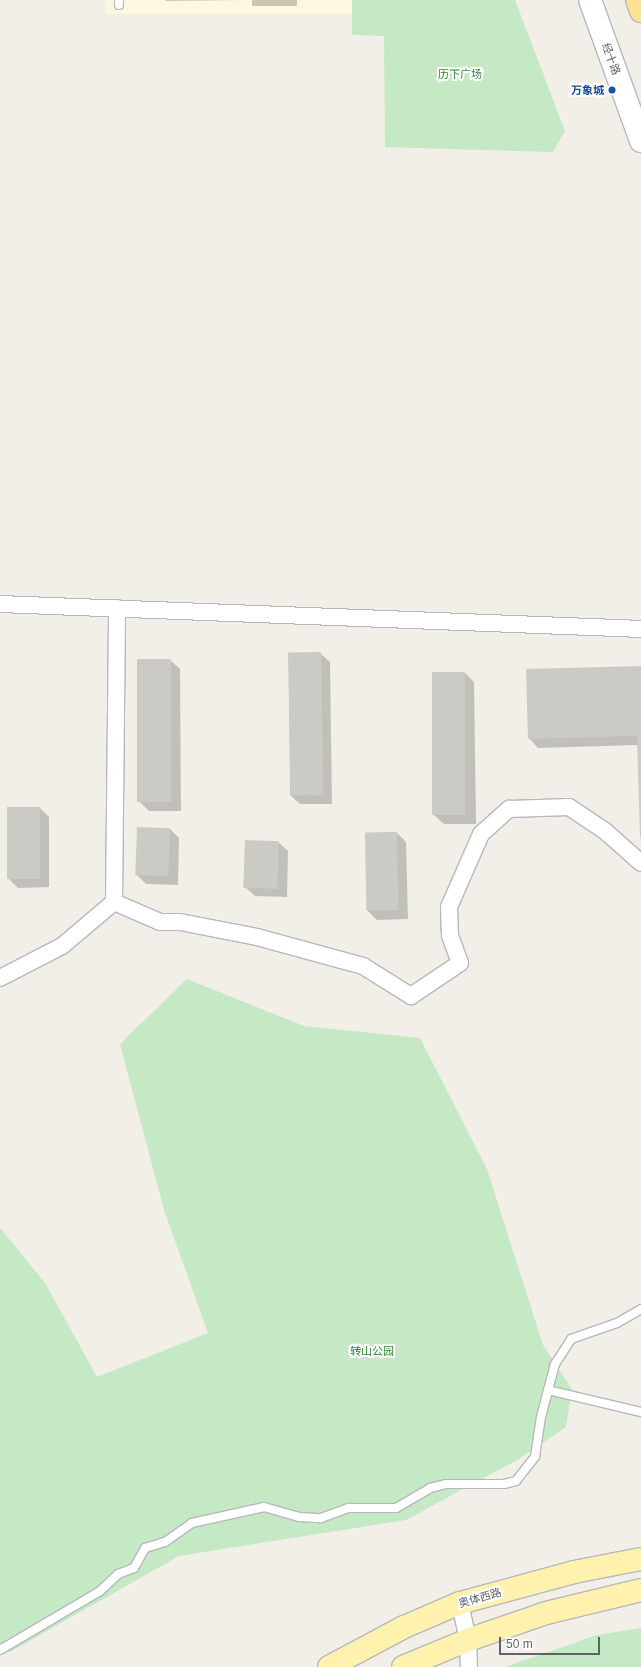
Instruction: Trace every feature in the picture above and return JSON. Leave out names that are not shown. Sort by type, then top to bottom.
[{"type":"highway","points":[[637,0],[641,11]]},
{"type":"main road","name":"经十路","points":[[590,0],[641,141]]},
{"type":"main road","name":"奥体西路","points":[[342,1664],[404,1627],[460,1603],[574,1572],[641,1559]]},
{"type":"main road","points":[[403,1667],[468,1640],[546,1613],[641,1590]]},
{"type":"street","points":[[0,604],[641,629]]},
{"type":"street","points":[[0,978],[62,946],[114,902],[117,608]]},
{"type":"street","points":[[114,902],[160,922],[180,922],[257,937],[363,966],[410,996],[460,963],[450,936],[449,908],[481,834],[509,809],[569,807],[605,830],[641,864]]},
{"type":"street","points":[[460,1603],[468,1640],[469,1667]]},
{"type":"lane","points":[[0,1650],[100,1591],[118,1574],[134,1568],[145,1548],[165,1542],[192,1523],[264,1507],[299,1516],[322,1518],[349,1508],[396,1508],[430,1488],[446,1484],[504,1484],[516,1481],[535,1457],[548,1390],[555,1364],[571,1339],[617,1323],[641,1309]]},
{"type":"lane","points":[[548,1390],[641,1412]]},
{"type":"shaded area","points":[[105,0],[352,0],[352,14],[105,14]]},
{"type":"green space","name":"历下广场","points":[[352,0],[515,0],[565,131],[553,152],[385,147],[384,36],[352,35]]},
{"type":"green space","name":"转山公园","points":[[187,979],[304,1026],[420,1038],[487,1169],[543,1345],[572,1389],[566,1427],[519,1459],[406,1520],[179,1556],[10,1652],[0,1652],[0,1228],[45,1283],[97,1377],[208,1333],[164,1210],[120,1044]]},
{"type":"green space","points":[[641,1628],[641,1667],[505,1667],[597,1635]]},
{"type":"building","points":[[321,652],[323,795],[291,796],[288,653]]},
{"type":"building","points":[[137,659],[171,659],[171,802],[137,802]]},
{"type":"building","points":[[641,666],[640,837],[637,736],[528,739],[526,669]]},
{"type":"building","points":[[432,672],[465,672],[465,815],[432,815]]},
{"type":"building","points":[[7,807],[40,807],[40,879],[7,879]]},
{"type":"building","points":[[137,827],[170,828],[168,876],[135,875]]},
{"type":"building","points":[[397,832],[398,910],[366,911],[365,833]]},
{"type":"building","points":[[245,840],[279,841],[277,889],[243,888]]},
{"type":"place","name":"万象城","points":[[612,90]]}]
